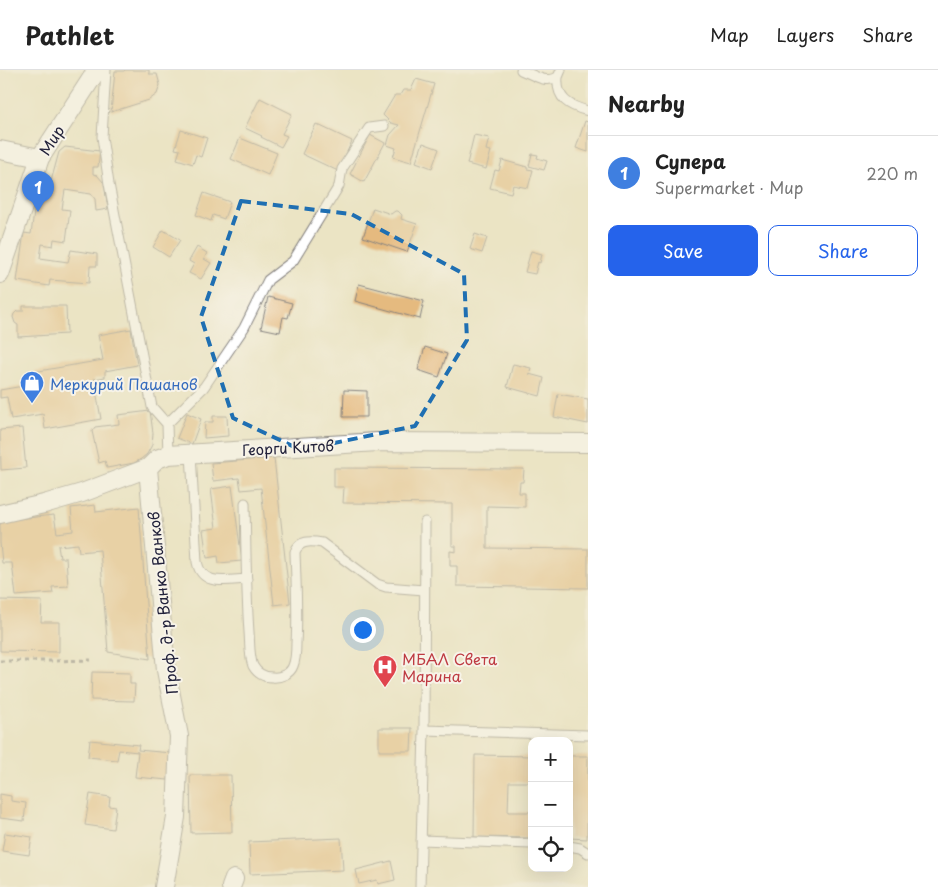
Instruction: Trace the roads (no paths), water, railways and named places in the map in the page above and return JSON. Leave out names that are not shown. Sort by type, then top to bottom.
[{"type":"street","name":"Мир","points":[[0,274],[40,158],[97,70]]},
{"type":"street","points":[[0,150],[40,158]]},
{"type":"street","name":"Георги Китов","points":[[0,514],[82,493],[148,468],[157,459],[168,455],[378,442],[588,443]]},
{"type":"street","name":"Проф. д-р Ванко Ванков","points":[[148,468],[166,670],[179,736],[176,817],[164,887]]},
{"type":"lane","points":[[106,70],[102,137],[109,184],[152,407],[167,424],[168,455]]},
{"type":"lane","points":[[521,70],[546,81],[553,80],[560,74]]},
{"type":"lane","points":[[560,74],[558,90],[564,99],[574,107],[588,111]]},
{"type":"lane","points":[[167,424],[204,387],[244,328],[268,280],[293,261],[339,186],[342,168],[369,128],[384,126]]},
{"type":"lane","points":[[191,453],[198,569],[202,575],[209,579],[247,579]]},
{"type":"lane","points":[[245,503],[251,660],[254,668],[265,676],[281,677],[288,674],[293,668],[298,620],[295,552],[297,546],[302,543],[322,543],[377,584],[386,587],[424,590]]},
{"type":"lane","points":[[420,887],[424,730],[425,522]]},
{"type":"lane","points":[[424,730],[588,735]]},
{"type":"lane","points":[[421,840],[528,844]]},
{"type":"lane","points":[[573,847],[580,848],[588,853]]},
{"type":"place","name":"Супера","points":[[38,212]]},
{"type":"place","name":"Меркурий Пашанов","points":[[32,404]]},
{"type":"place","name":"МБАЛ Света Марина","points":[[385,688]]}]
